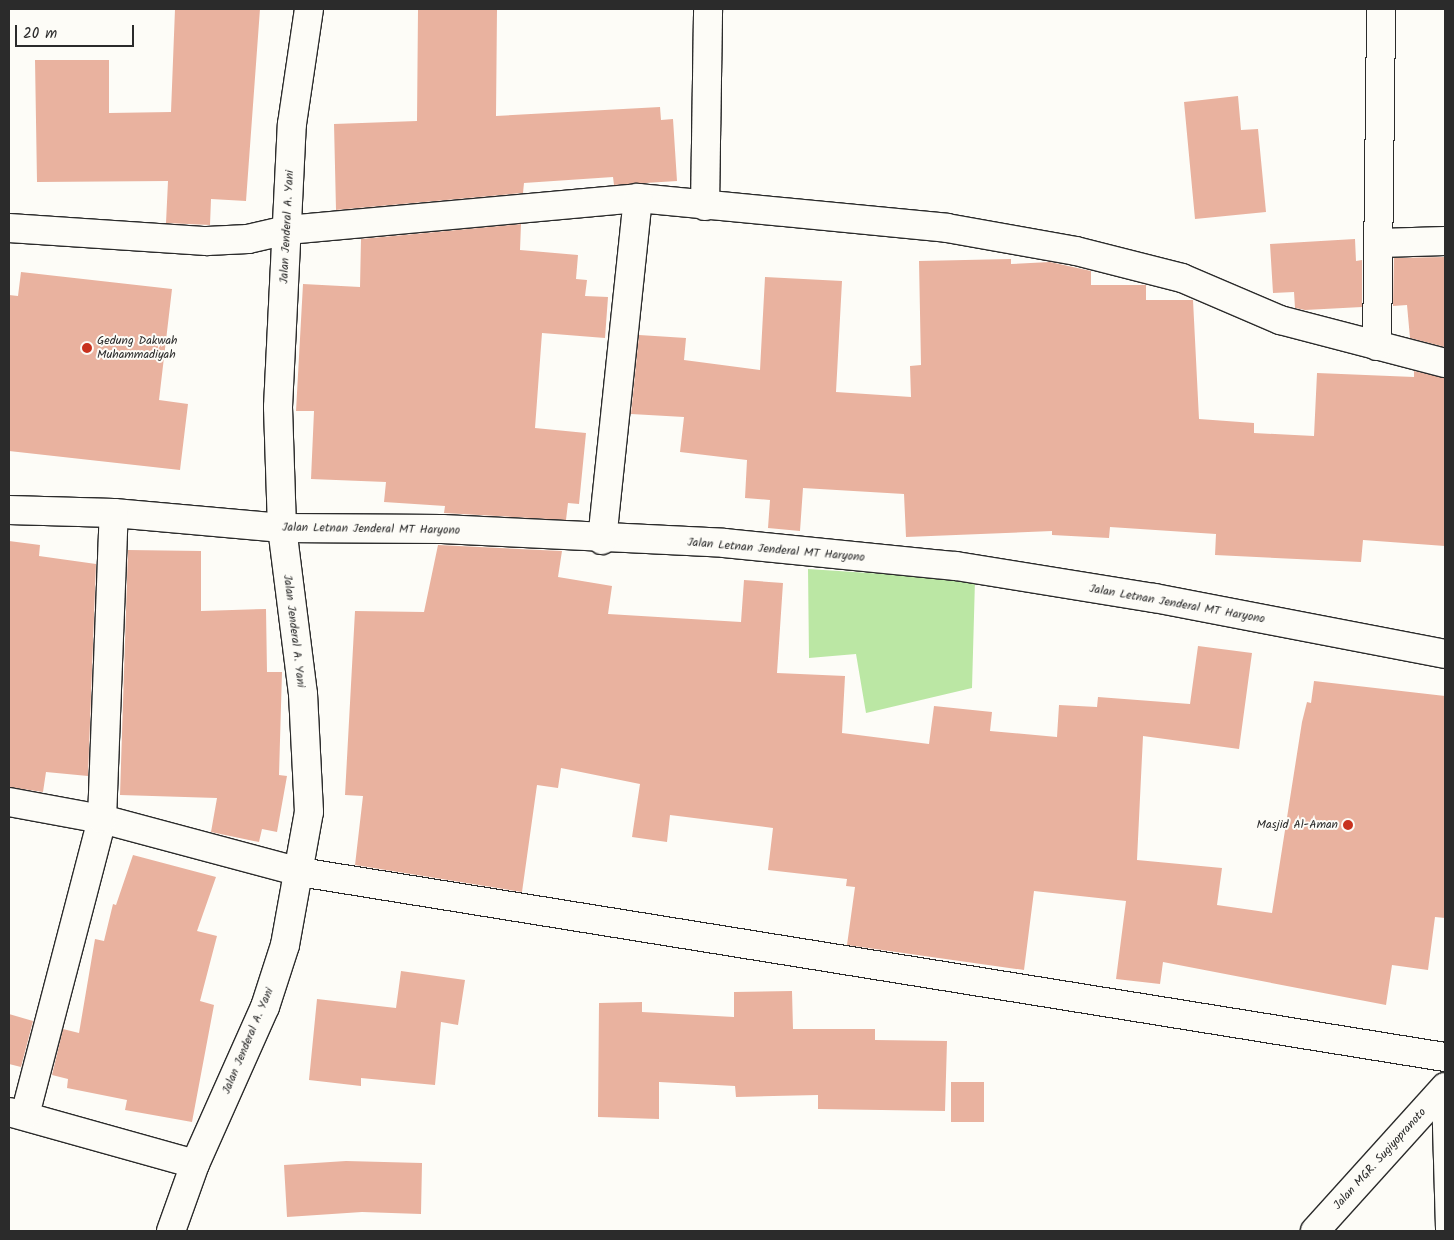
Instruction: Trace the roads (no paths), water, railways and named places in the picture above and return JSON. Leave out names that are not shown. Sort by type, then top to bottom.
[{"type":"street","name":"Jalan Jenderal A. Yani","points":[[171,1231],[196,1164],[265,1007],[285,945],[300,872],[309,812],[303,694],[282,528],[278,407],[292,124],[309,9]]},
{"type":"street","points":[[705,206],[708,9]]},
{"type":"street","points":[[1377,346],[1380,244],[1381,9]]},
{"type":"street","points":[[602,540],[638,198]]},
{"type":"street","points":[[9,228],[207,241],[248,239],[287,230],[638,198],[947,228],[1076,251],[1182,278],[1280,320],[1445,363]]},
{"type":"street","points":[[1380,244],[1445,241]]},
{"type":"street","name":"Jalan Letnan Jenderal MT Haryono","points":[[9,510],[114,513],[282,528],[442,529],[602,540],[724,543],[956,566],[1154,598],[1445,654]]},
{"type":"street","points":[[114,513],[102,819],[17,1114],[196,1164]]},
{"type":"street","points":[[9,802],[102,819],[300,872],[1445,1057]]},
{"type":"street","name":"Jalan MGR. Sugiyopranoto","points":[[1315,1231],[1443,1090]]},
{"type":"lane","points":[[1443,1090],[1444,1231]]},
{"type":"place","name":"Gedung Dakwah Muhammadiyah","points":[[87,348]]},
{"type":"place","name":"Masjid Al-Aman","points":[[1348,825]]}]
